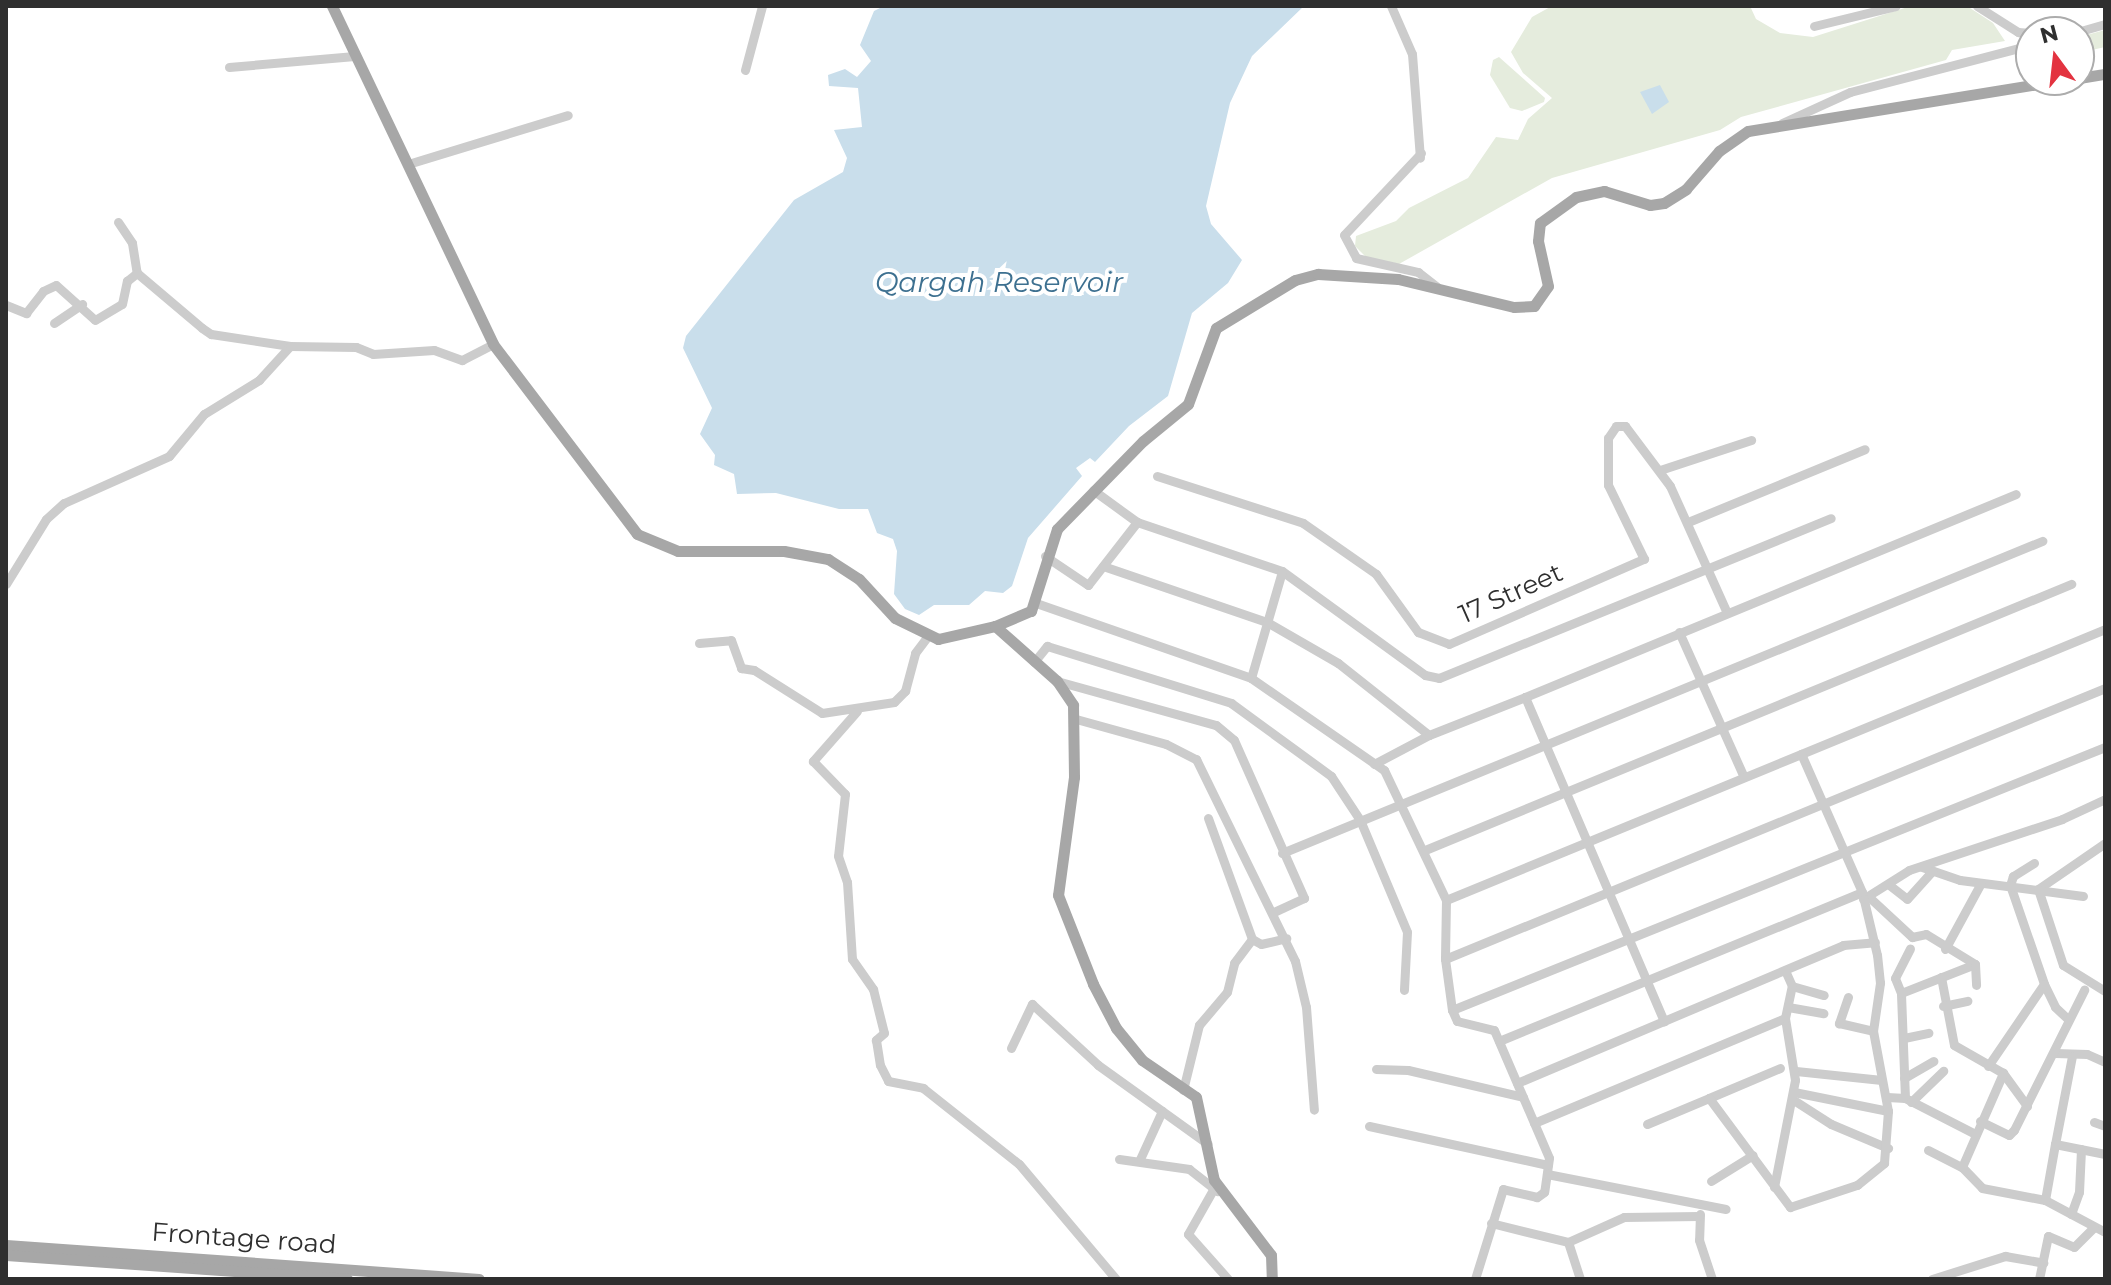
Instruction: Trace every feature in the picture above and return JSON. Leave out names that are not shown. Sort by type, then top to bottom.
[{"type":"main road","points":[[332,6],[493,344],[577,460],[646,541],[678,551],[784,551],[828,559],[859,579],[895,618],[928,636],[949,638],[1022,617],[1036,603],[1045,556],[1057,529],[1093,490],[1188,404],[1210,338],[1231,314],[1295,280],[1318,274],[1398,279],[1514,307],[1534,306],[1548,286],[1538,231],[1553,211],[1576,197],[1604,191],[1650,205],[1664,203],[1686,189],[1733,140],[1779,125],[2015,88]]},
{"type":"main road","points":[[995,626],[1057,681],[1076,719],[1058,895],[1116,1028],[1142,1060],[1196,1097],[1203,1112],[1218,1192],[1271,1255],[1272,1279]]},
{"type":"main road","name":"Frontage road","points":[[6,1245],[479,1279]]},
{"type":"main road","points":[[6,1255],[347,1279]]},
{"type":"street","points":[[745,70],[762,6]]},
{"type":"street","points":[[1391,6],[1412,54],[1421,153],[1349,224],[1344,235],[1347,247],[1368,265],[1418,272],[1439,289]]},
{"type":"street","points":[[1814,26],[1896,6]]},
{"type":"street","points":[[1977,6],[2015,30]]},
{"type":"street","points":[[1779,125],[1850,92],[2015,49]]},
{"type":"street","points":[[229,67],[355,56]]},
{"type":"street","points":[[408,164],[568,115]]},
{"type":"street","points":[[118,222],[132,243],[137,273],[211,334],[290,346],[356,347],[373,354],[434,350],[462,360],[493,344]]},
{"type":"street","points":[[6,305],[26,313],[50,285],[82,304],[95,320],[122,304],[127,281],[137,273]]},
{"type":"street","points":[[54,323],[82,304]]},
{"type":"street","points":[[6,584],[46,519],[64,503],[169,456],[204,414],[259,380],[290,346]]},
{"type":"street","name":"17 Street","points":[[1157,476],[1303,523],[1376,574],[1418,632],[1449,644],[1644,559],[1633,529],[1610,497],[1608,438],[1616,426],[1625,426],[1660,470]]},
{"type":"street","points":[[1727,613],[1709,566],[1660,470],[1751,440]]},
{"type":"street","points":[[1688,522],[1865,449]]},
{"type":"street","points":[[1093,490],[1137,522],[1282,571],[1425,675],[1439,678],[1831,518]]},
{"type":"street","points":[[1374,764],[1429,735],[2016,494]]},
{"type":"street","points":[[1045,556],[1088,585],[1137,522]]},
{"type":"street","points":[[1282,853],[2042,541]]},
{"type":"street","points":[[1103,566],[1267,622],[1338,663],[1429,735]]},
{"type":"street","points":[[1251,678],[1282,571]]},
{"type":"street","points":[[1425,850],[2071,584]]},
{"type":"street","points":[[1036,603],[1251,678],[1384,770],[1399,805],[1425,850],[1446,900],[1445,959],[1452,1010],[1457,1021],[1494,1030],[1534,1123],[1547,1169],[1544,1192],[1537,1197],[1503,1189],[1475,1279]]},
{"type":"street","points":[[1446,900],[2105,629]]},
{"type":"street","points":[[1679,632],[1744,777]]},
{"type":"street","points":[[699,643],[731,640],[741,668],[754,670],[822,713],[857,711],[894,702],[905,691],[915,653],[928,636]]},
{"type":"street","points":[[1034,662],[1047,646],[1231,703],[1331,776],[1360,820],[1407,932],[1404,990]]},
{"type":"street","points":[[1057,681],[1216,725],[1234,740],[1304,898],[1274,912]]},
{"type":"street","points":[[1445,959],[2105,688]]},
{"type":"street","points":[[1525,697],[1664,1022]]},
{"type":"street","points":[[857,711],[813,761],[845,794],[838,856],[847,882],[852,959],[873,989],[884,1033],[876,1040],[880,1065],[888,1081],[930,1092],[1019,1164],[1116,1279]]},
{"type":"street","points":[[1076,719],[1166,744],[1196,759],[1286,938],[1306,1007],[1314,1110]]},
{"type":"street","points":[[1452,1010],[1630,941],[2105,747]]},
{"type":"street","points":[[1709,1098],[1790,1207],[1828,1197],[1877,1174],[1888,1148],[1887,1097],[1873,1031],[1880,983],[1865,896],[1842,853],[1801,754]]},
{"type":"street","points":[[1499,1041],[2105,799]]},
{"type":"street","points":[[1208,818],[1252,939],[1261,944],[1286,938]]},
{"type":"street","points":[[2038,889],[2105,843]]},
{"type":"street","points":[[2034,863],[2013,876],[2010,885],[2044,984],[2055,1007],[2068,1019]]},
{"type":"street","points":[[1927,869],[1981,883],[2083,896]]},
{"type":"street","points":[[1888,884],[1907,899],[1927,869]]},
{"type":"street","points":[[1945,949],[1981,883]]},
{"type":"street","points":[[2038,889],[2063,965],[2105,991]]},
{"type":"street","points":[[1865,896],[1912,937],[1926,934],[1945,949],[1975,964]]},
{"type":"street","points":[[1183,1090],[1199,1025],[1227,992],[1234,963],[1252,939]]},
{"type":"street","points":[[1517,1083],[1843,945],[1875,942]]},
{"type":"street","points":[[1908,1100],[1904,1078],[1901,993],[1896,970],[1910,949]]},
{"type":"street","points":[[1901,993],[1975,964]]},
{"type":"street","points":[[1975,964],[1976,985]]},
{"type":"street","points":[[1774,1187],[1796,1071],[1785,1018],[1792,986],[1785,970]]},
{"type":"street","points":[[1941,977],[1943,1006],[1954,1045],[2003,1073],[2027,1106]]},
{"type":"street","points":[[1988,1066],[2044,984]]},
{"type":"street","points":[[1792,986],[1824,995]]},
{"type":"street","points":[[1980,1121],[2009,1135],[2055,1053],[2068,1019],[2084,990]]},
{"type":"street","points":[[1848,997],[1839,1023],[1873,1031]]},
{"type":"street","points":[[1943,1006],[1967,1001]]},
{"type":"street","points":[[1011,1048],[1032,1004],[1098,1065],[1208,1144]]},
{"type":"street","points":[[1788,1007],[1823,1013]]},
{"type":"street","points":[[1534,1123],[1785,1018]]},
{"type":"street","points":[[1904,1038],[1928,1033]]},
{"type":"street","points":[[2055,1053],[2072,1056],[2087,1054],[2105,1062]]},
{"type":"street","points":[[2045,1200],[2072,1056]]},
{"type":"street","points":[[1904,1078],[1934,1061]]},
{"type":"street","points":[[1647,1124],[1780,1068]]},
{"type":"street","points":[[1376,1069],[1408,1070],[1523,1097]]},
{"type":"street","points":[[1796,1071],[1882,1080]]},
{"type":"street","points":[[1908,1100],[1943,1071]]},
{"type":"street","points":[[1962,1167],[2003,1073]]},
{"type":"street","points":[[1793,1096],[1888,1111]]},
{"type":"street","points":[[1793,1096],[1831,1124],[1888,1148]]},
{"type":"street","points":[[1887,1097],[1908,1100],[1975,1134]]},
{"type":"street","points":[[1140,1159],[1162,1111]]},
{"type":"street","points":[[2094,1122],[2105,1126]]},
{"type":"street","points":[[1369,1126],[1547,1169],[1701,1212]]},
{"type":"street","points":[[2055,1144],[2103,1153],[2105,1142]]},
{"type":"street","points":[[2071,1214],[2079,1192],[2081,1149]]},
{"type":"street","points":[[1928,1150],[1962,1167],[1982,1188],[2045,1200],[2105,1232]]},
{"type":"street","points":[[1711,1181],[1753,1155]]},
{"type":"street","points":[[1119,1159],[1140,1159],[1189,1169],[1218,1192],[1188,1234],[1228,1279]]},
{"type":"street","points":[[1491,1223],[1568,1242],[1624,1217],[1726,1209]]},
{"type":"street","points":[[1701,1212],[1699,1240],[1712,1279]]},
{"type":"street","points":[[2039,1279],[2048,1236],[2074,1247],[2094,1227]]},
{"type":"street","points":[[1568,1242],[1580,1279]]},
{"type":"street","points":[[1932,1279],[1949,1278],[2005,1256],[2043,1263]]},
{"type":"green space","points":[[1552,6],[1750,6],[1756,19],[1780,33],[1813,37],[1911,6],[1967,6],[1993,23],[2005,41],[1952,50],[1946,60],[1741,117],[1720,130],[1552,178],[1399,264],[1366,257],[1355,246],[1356,236],[1396,221],[1409,208],[1468,178],[1496,137],[1518,140],[1528,119],[1552,98],[1523,73],[1511,52],[1532,17]]},
{"type":"green space","points":[[2105,30],[2105,47],[2095,49],[2095,33]]},
{"type":"green space","points":[[1499,57],[1545,98],[1544,102],[1522,111],[1510,108],[1490,75],[1493,60]]},
{"type":"water","name":"Qargah Reservoir","points":[[884,6],[1304,6],[1252,56],[1230,103],[1206,206],[1211,224],[1242,260],[1228,283],[1192,313],[1168,396],[1129,426],[1095,462],[1090,458],[1076,468],[1082,476],[1028,538],[1012,586],[1003,593],[985,591],[969,605],[934,605],[919,615],[905,609],[894,594],[897,551],[893,539],[877,533],[868,509],[839,509],[776,493],[737,494],[734,474],[714,465],[715,455],[700,434],[712,408],[683,348],[686,336],[794,200],[843,172],[847,158],[834,130],[862,127],[858,88],[829,86],[828,75],[845,69],[857,77],[871,61],[860,45],[874,11]]},
{"type":"water","points":[[1660,85],[1669,102],[1652,114],[1640,92]]}]
